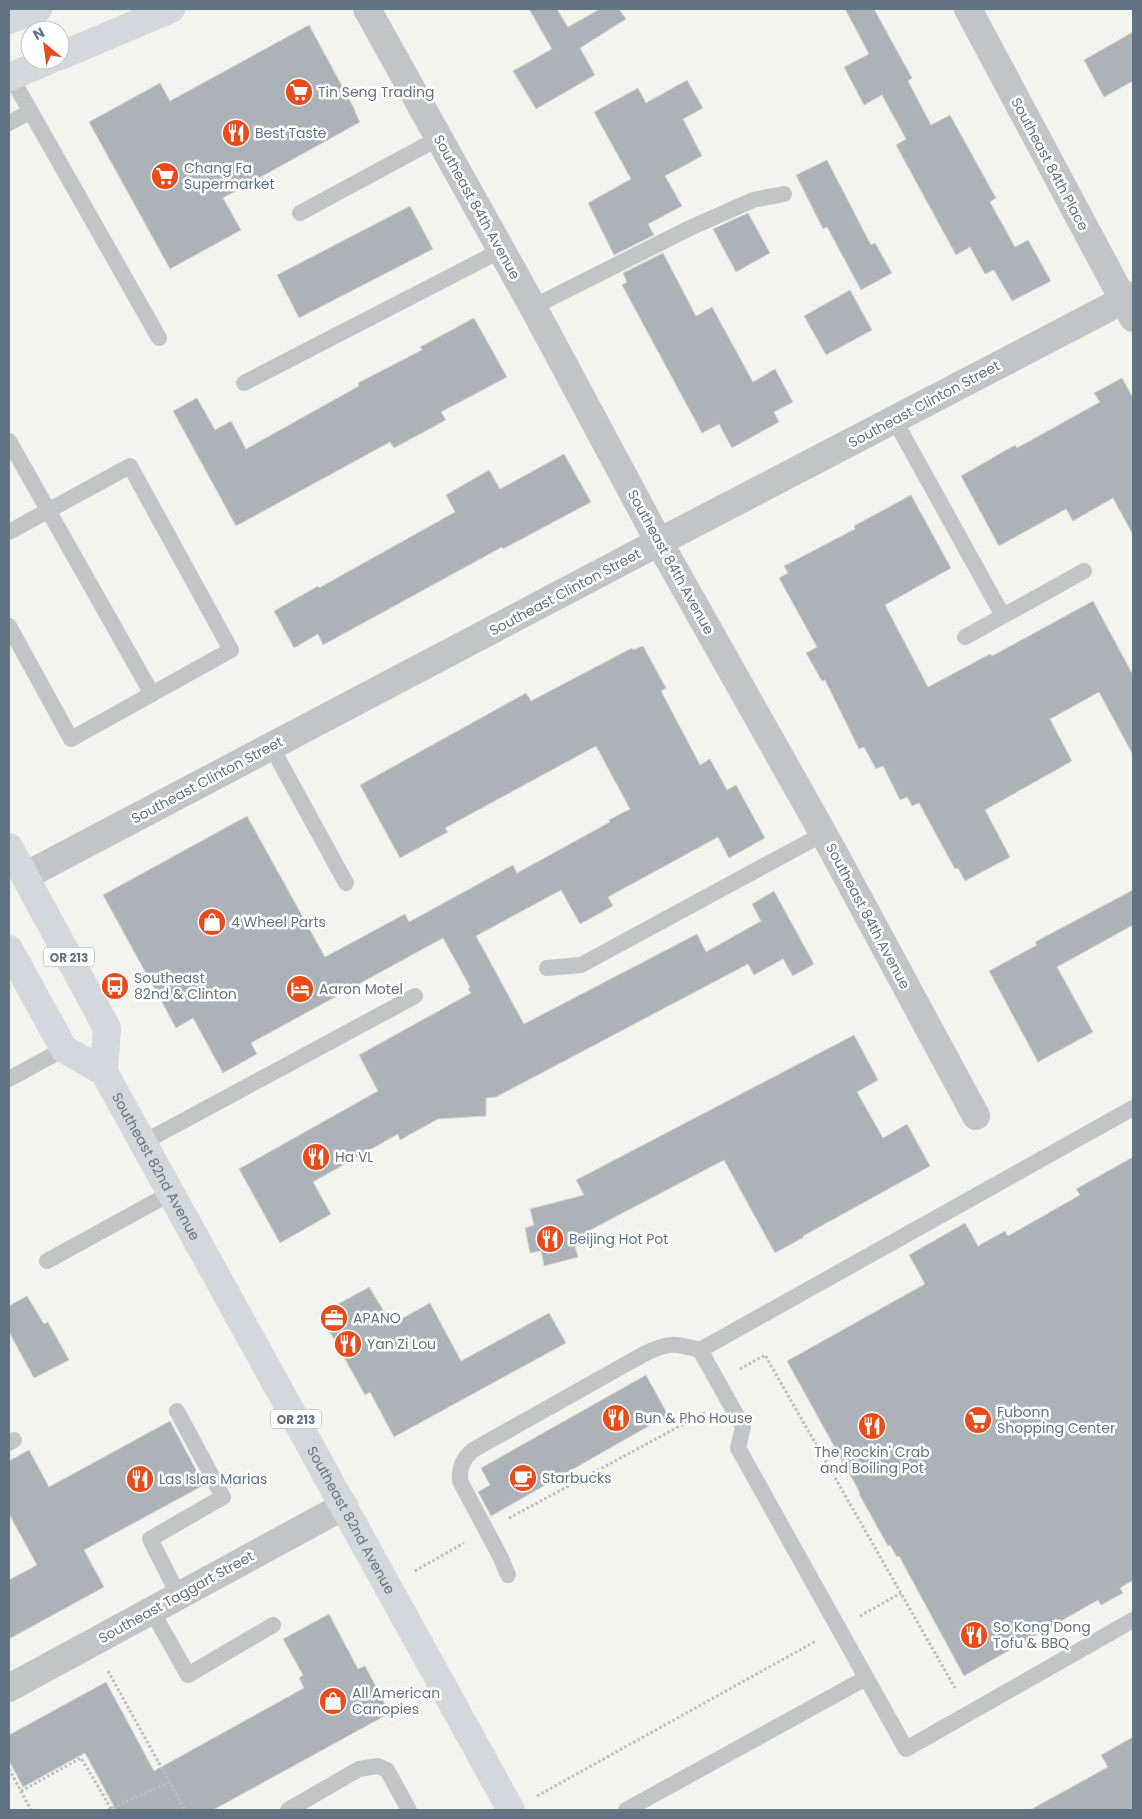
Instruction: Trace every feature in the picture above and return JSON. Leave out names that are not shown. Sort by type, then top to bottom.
[{"type":"main road","points":[[70,52],[170,9]]},
{"type":"main road","points":[[10,77],[26,70]]},
{"type":"main road","name":"OR 213","points":[[9,847],[107,1028],[104,1072]]},
{"type":"main road","points":[[9,949],[64,1049],[104,1072]]},
{"type":"main road","name":"Southeast 82nd Avenue","points":[[104,1072],[388,1586],[520,1805]]},
{"type":"street","name":"Southeast 84th Avenue","points":[[367,9],[500,251],[533,306],[659,542],[823,834],[976,1116]]},
{"type":"street","name":"Southeast 84th Place","points":[[968,9],[1130,304]]},
{"type":"street","name":"Southeast Clinton Street","points":[[25,876],[894,420],[1130,304]]},
{"type":"street","name":"Southeast Taggart Street","points":[[9,1688],[344,1506]]},
{"type":"lane","points":[[10,77],[159,338]]},
{"type":"lane","points":[[9,123],[30,112]]},
{"type":"lane","points":[[300,213],[439,138]]},
{"type":"lane","points":[[533,306],[690,228],[752,200],[784,194]]},
{"type":"lane","points":[[244,383],[500,251]]},
{"type":"lane","points":[[894,420],[1003,616]]},
{"type":"lane","points":[[9,440],[152,694]]},
{"type":"lane","points":[[9,532],[130,466],[232,650],[71,739],[9,626]]},
{"type":"lane","points":[[965,637],[1084,571]]},
{"type":"lane","points":[[271,746],[346,882]]},
{"type":"lane","points":[[547,968],[581,965],[823,834]]},
{"type":"lane","points":[[144,1142],[415,996]]},
{"type":"lane","points":[[9,1079],[64,1049]]},
{"type":"lane","points":[[508,1575],[460,1481],[463,1462],[473,1450],[653,1350],[677,1344],[700,1350],[1133,1108]]},
{"type":"lane","points":[[47,1261],[171,1193]]},
{"type":"lane","points":[[700,1350],[743,1428],[738,1448],[906,1749],[1133,1620]]},
{"type":"lane","points":[[177,1412],[222,1497],[150,1539],[178,1596]]},
{"type":"lane","points":[[152,1611],[188,1675],[273,1625]]},
{"type":"lane","points":[[626,1810],[866,1678]]},
{"type":"lane","points":[[288,1810],[359,1769],[378,1766],[386,1770],[409,1810]]},
{"type":"path","points":[[388,1586],[486,1530],[710,1410],[731,1374],[765,1355],[955,1688]]},
{"type":"path","points":[[520,1805],[901,1593]]},
{"type":"path","points":[[92,1643],[185,1810]]},
{"type":"path","points":[[21,1791],[81,1758],[110,1810],[169,1782]]},
{"type":"path","points":[[9,1770],[31,1810]]},
{"type":"building","points":[[529,9],[557,9],[568,27],[600,9],[619,9],[626,19],[580,48],[595,75],[536,109],[513,71],[552,49]]},
{"type":"building","points":[[845,9],[874,9],[912,78],[908,81],[931,125],[950,115],[996,198],[990,202],[1015,247],[1028,240],[1051,281],[1012,301],[994,270],[985,274],[970,247],[956,255],[896,145],[906,139],[882,95],[864,105],[844,67],[869,54]]},
{"type":"building","points":[[309,25],[360,122],[223,198],[241,230],[170,269],[89,122],[160,83],[170,101]]},
{"type":"building","points":[[1133,32],[1133,81],[1104,97],[1084,60]]},
{"type":"building","points":[[687,80],[703,108],[683,119],[702,156],[665,176],[682,206],[648,224],[654,235],[614,255],[588,203],[631,179],[594,112],[638,88],[646,103]]},
{"type":"building","points":[[827,160],[871,245],[875,243],[892,273],[861,290],[827,227],[823,229],[796,175]]},
{"type":"building","points":[[410,206],[433,249],[299,318],[277,275]]},
{"type":"building","points":[[748,213],[770,253],[736,272],[713,229]]},
{"type":"building","points":[[663,253],[696,316],[712,307],[753,382],[775,369],[793,402],[774,412],[779,422],[732,448],[719,424],[702,433],[622,285],[627,282],[623,273]]},
{"type":"building","points":[[850,290],[872,330],[826,355],[804,316]]},
{"type":"building","points":[[474,318],[507,377],[441,412],[446,420],[394,448],[390,442],[236,526],[173,411],[197,398],[215,430],[231,421],[246,449],[359,386],[358,383],[422,350],[420,347]]},
{"type":"building","points":[[1122,378],[1133,398],[1133,535],[1113,498],[1073,521],[1066,509],[999,546],[961,476],[1015,445],[1017,448],[1100,402],[1094,393]]},
{"type":"building","points":[[564,454],[591,502],[503,549],[502,547],[323,645],[318,634],[294,648],[274,611],[455,512],[446,495],[489,470],[500,489]]},
{"type":"building","points":[[911,495],[951,568],[885,605],[928,687],[990,654],[992,656],[1093,601],[1133,675],[1133,755],[1099,692],[1050,719],[1072,761],[985,810],[1010,857],[965,881],[958,868],[955,869],[919,803],[912,806],[907,797],[900,800],[883,766],[876,769],[864,747],[859,749],[825,680],[822,681],[806,653],[817,647],[779,578],[788,573],[784,566],[855,529],[854,526]]},
{"type":"building","points":[[643,646],[666,688],[661,691],[700,765],[710,759],[727,790],[736,785],[765,838],[729,858],[718,837],[608,897],[613,906],[580,924],[561,890],[476,936],[524,1024],[697,934],[706,952],[761,921],[752,904],[774,891],[814,964],[793,976],[783,959],[754,975],[748,964],[496,1097],[486,1098],[486,1116],[438,1119],[400,1140],[398,1134],[313,1182],[331,1214],[280,1243],[239,1169],[378,1091],[359,1055],[471,993],[468,989],[470,987],[443,938],[251,1043],[257,1054],[223,1073],[193,1018],[176,1028],[103,895],[247,816],[325,957],[405,914],[409,922],[513,865],[517,873],[630,809],[596,746],[445,828],[448,832],[400,858],[360,785],[526,693],[531,701],[632,648],[633,650]]},
{"type":"building","points":[[1133,890],[1133,925],[1057,967],[1093,1032],[1038,1062],[989,971],[1037,945],[1035,942]]},
{"type":"building","points":[[854,1035],[878,1080],[857,1092],[883,1138],[907,1124],[930,1166],[775,1253],[724,1160],[573,1239],[578,1257],[544,1266],[541,1251],[530,1253],[525,1228],[534,1225],[530,1209],[584,1195],[576,1180]]},
{"type":"building","name":"Fubonn Shopping Center","points":[[1133,1157],[1133,1580],[1120,1588],[1123,1593],[1101,1605],[1098,1600],[964,1676],[899,1556],[897,1557],[890,1545],[888,1546],[787,1361],[925,1284],[909,1255],[965,1223],[978,1246],[1005,1231],[1008,1236],[1080,1195],[1076,1189]]},
{"type":"building","points":[[369,1287],[392,1324],[430,1303],[461,1361],[549,1313],[566,1343],[394,1437],[370,1392],[365,1395],[320,1314]]},
{"type":"building","points":[[27,1296],[44,1324],[48,1322],[69,1360],[34,1378],[9,1332],[9,1306]]},
{"type":"building","points":[[646,1375],[668,1415],[491,1516],[478,1492],[490,1485],[481,1468]]},
{"type":"building","points":[[170,1421],[204,1485],[84,1550],[104,1587],[9,1639],[9,1580],[37,1565],[9,1514],[9,1461],[29,1450],[49,1487]]},
{"type":"building","points":[[329,1614],[358,1669],[365,1666],[390,1713],[213,1810],[116,1810],[85,1753],[23,1787],[9,1761],[9,1735],[106,1682],[154,1771],[304,1688],[299,1678],[303,1675],[283,1639]]},
{"type":"building","points":[[1133,1737],[1133,1810],[1030,1810],[1108,1767],[1101,1755]]},
{"type":"place","name":"Tin Seng Trading","points":[[299,92]]},
{"type":"place","name":"Best Taste","points":[[236,133]]},
{"type":"place","name":"Chang Fa Supermarket","points":[[165,176]]},
{"type":"place","name":"4 Wheel Parts","points":[[212,922]]},
{"type":"place","name":"Southeast 82nd & Clinton","points":[[115,986]]},
{"type":"place","name":"Aaron Motel","points":[[300,989]]},
{"type":"place","name":"Ha VL","points":[[316,1157]]},
{"type":"place","name":"Beijing Hot Pot","points":[[550,1239]]},
{"type":"place","name":"APANO","points":[[334,1318]]},
{"type":"place","name":"Yan Zi Lou","points":[[348,1344]]},
{"type":"place","name":"Bun & Pho House","points":[[616,1418]]},
{"type":"place","name":"Fubonn Shopping Center","points":[[978,1420]]},
{"type":"place","name":"The Rockin' Crab and Boiling Pot","points":[[872,1426]]},
{"type":"place","name":"Starbucks","points":[[523,1478]]},
{"type":"place","name":"Las Islas Marias","points":[[140,1479]]},
{"type":"place","name":"So Kong Dong Tofu & BBQ","points":[[974,1635]]},
{"type":"place","name":"All American Canopies","points":[[333,1701]]}]
